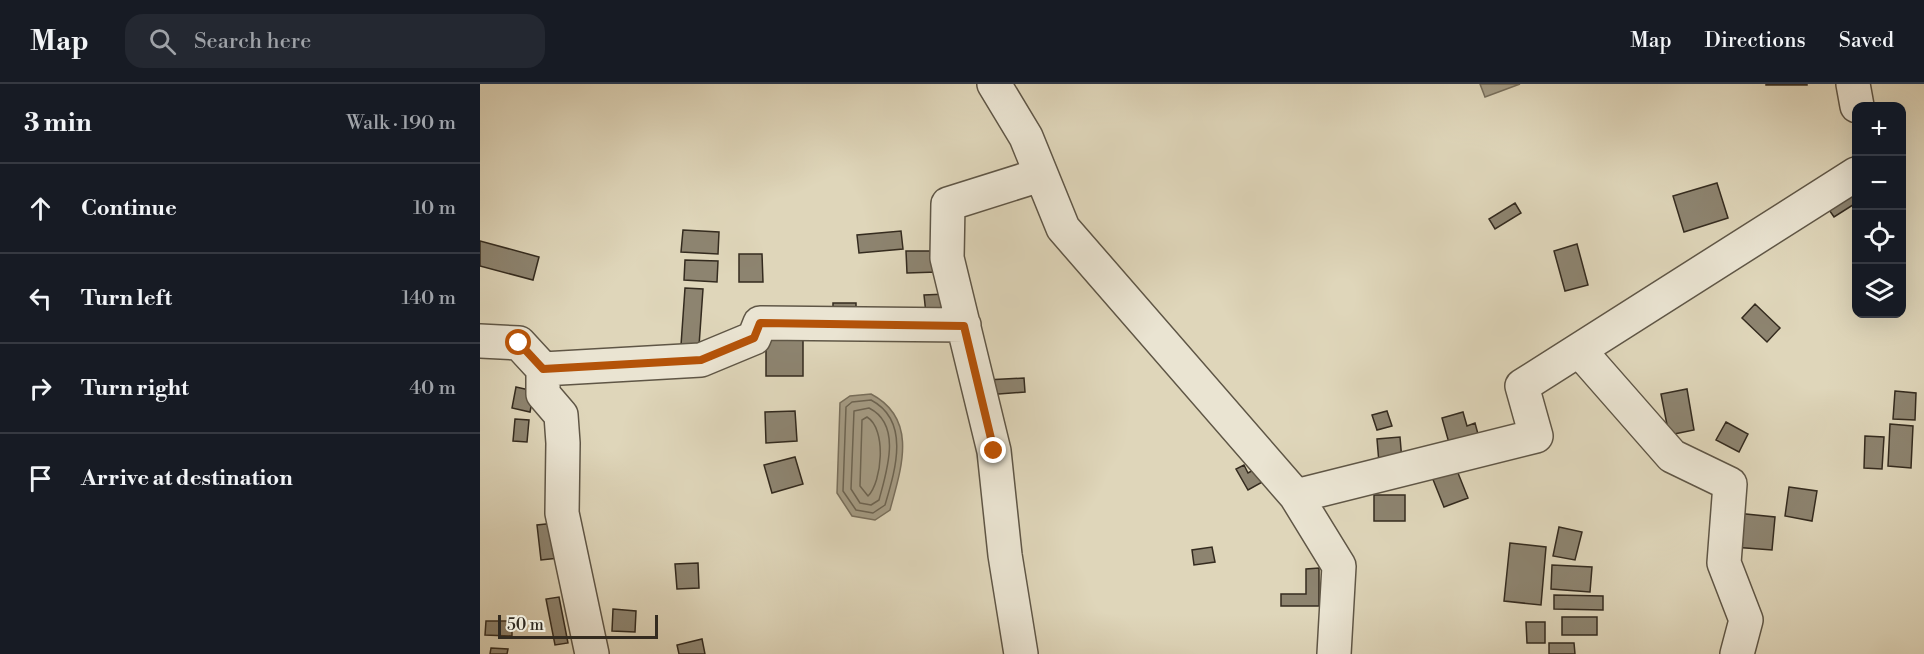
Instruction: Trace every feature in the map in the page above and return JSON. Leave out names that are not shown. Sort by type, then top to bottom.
[{"type":"street","points":[[994,84],[1026,137],[1063,228],[1296,496],[1339,566],[1334,654]]},
{"type":"street","points":[[1853,84],[1856,102]]},
{"type":"street","points":[[1021,654],[1005,555],[994,451],[948,258],[948,204],[1041,175]]},
{"type":"street","points":[[1296,496],[1536,436],[1522,386],[1852,177]]},
{"type":"street","points":[[543,369],[701,360],[754,338],[760,323],[964,326]]},
{"type":"street","points":[[480,341],[519,343],[543,369],[543,394],[561,415],[562,513],[592,654]]},
{"type":"street","points":[[1579,350],[1672,456],[1730,484],[1724,563],[1746,620],[1737,654]]},
{"type":"water","points":[[1480,84],[1520,84],[1485,97]]},
{"type":"water","points":[[871,394],[886,404],[896,417],[903,446],[890,510],[875,520],[852,516],[837,493],[840,403],[850,396]]},
{"type":"building","points":[[1807,84],[1807,85],[1766,85]]},
{"type":"building","points":[[1717,183],[1728,218],[1684,232],[1673,196]]},
{"type":"building","points":[[1852,187],[1852,206],[1834,217],[1825,204]]},
{"type":"building","points":[[1515,203],[1521,213],[1495,229],[1489,219]]},
{"type":"building","points":[[683,230],[719,232],[718,254],[681,252]]},
{"type":"building","points":[[901,231],[903,249],[859,253],[857,235]]},
{"type":"building","points":[[480,241],[539,257],[533,280],[480,266]]},
{"type":"building","points":[[1577,244],[1588,285],[1565,291],[1554,251]]},
{"type":"building","points":[[906,251],[936,251],[937,272],[907,273]]},
{"type":"building","points":[[739,254],[762,254],[763,282],[739,282]]},
{"type":"building","points":[[685,260],[718,261],[717,282],[684,280]]},
{"type":"building","points":[[685,288],[703,289],[699,346],[681,345]]},
{"type":"building","points":[[946,294],[948,312],[926,314],[924,295]]},
{"type":"building","points":[[833,303],[856,303],[856,316],[833,316]]},
{"type":"building","points":[[1755,304],[1780,328],[1767,342],[1742,318]]},
{"type":"building","points":[[766,333],[803,333],[803,376],[766,376]]},
{"type":"building","points":[[1024,378],[1025,392],[986,395],[986,380]]},
{"type":"building","points":[[516,387],[534,391],[530,412],[512,408]]},
{"type":"building","points":[[1687,389],[1694,430],[1669,435],[1661,394]]},
{"type":"building","points":[[1895,391],[1916,393],[1915,420],[1893,419]]},
{"type":"building","points":[[795,411],[797,441],[766,443],[765,412]]},
{"type":"building","points":[[1387,411],[1392,426],[1377,430],[1372,415]]},
{"type":"building","points":[[1463,412],[1467,426],[1475,423],[1478,434],[1449,443],[1442,418]]},
{"type":"building","points":[[515,419],[529,420],[527,442],[513,441]]},
{"type":"building","points":[[1726,422],[1748,434],[1739,452],[1716,440]]},
{"type":"building","points":[[1890,424],[1913,426],[1911,468],[1888,466]]},
{"type":"building","points":[[1865,436],[1884,437],[1882,469],[1864,468]]},
{"type":"building","points":[[1400,437],[1402,461],[1379,463],[1377,439]]},
{"type":"building","points":[[795,457],[803,484],[772,493],[764,465]]},
{"type":"building","points":[[1454,463],[1468,498],[1444,507],[1430,472]]},
{"type":"building","points":[[1244,465],[1248,473],[1259,467],[1266,480],[1248,490],[1236,469]]},
{"type":"building","points":[[1789,487],[1817,491],[1812,521],[1785,516]]},
{"type":"building","points":[[1374,495],[1405,495],[1405,521],[1374,521]]},
{"type":"building","points":[[1736,513],[1775,517],[1772,550],[1733,547]]},
{"type":"building","points":[[555,523],[559,558],[541,560],[537,525]]},
{"type":"building","points":[[1559,527],[1582,532],[1575,560],[1553,556]]},
{"type":"building","points":[[1510,543],[1546,547],[1541,605],[1504,601]]},
{"type":"building","points":[[1212,547],[1215,562],[1194,565],[1192,550]]},
{"type":"building","points":[[698,563],[699,588],[677,589],[675,564]]},
{"type":"building","points":[[1552,565],[1592,567],[1590,592],[1551,589]]},
{"type":"building","points":[[1319,568],[1319,606],[1281,606],[1281,594],[1306,594],[1306,569]]},
{"type":"building","points":[[1554,595],[1603,596],[1603,610],[1554,609]]},
{"type":"building","points":[[559,597],[568,643],[555,645],[546,599]]},
{"type":"building","points":[[613,609],[636,611],[635,632],[612,631]]},
{"type":"building","points":[[1562,617],[1597,617],[1597,635],[1562,635]]},
{"type":"building","points":[[486,621],[512,621],[512,636],[485,635]]},
{"type":"building","points":[[1526,622],[1545,622],[1545,643],[1527,643]]},
{"type":"building","points":[[702,639],[705,654],[679,654],[677,645]]},
{"type":"building","points":[[1549,643],[1574,643],[1575,654],[1549,654]]},
{"type":"building","points":[[491,648],[508,649],[507,654],[490,654]]},
{"type":"route","points":[[519,343],[543,369],[701,360],[754,338],[760,323],[964,326],[994,451]]}]
